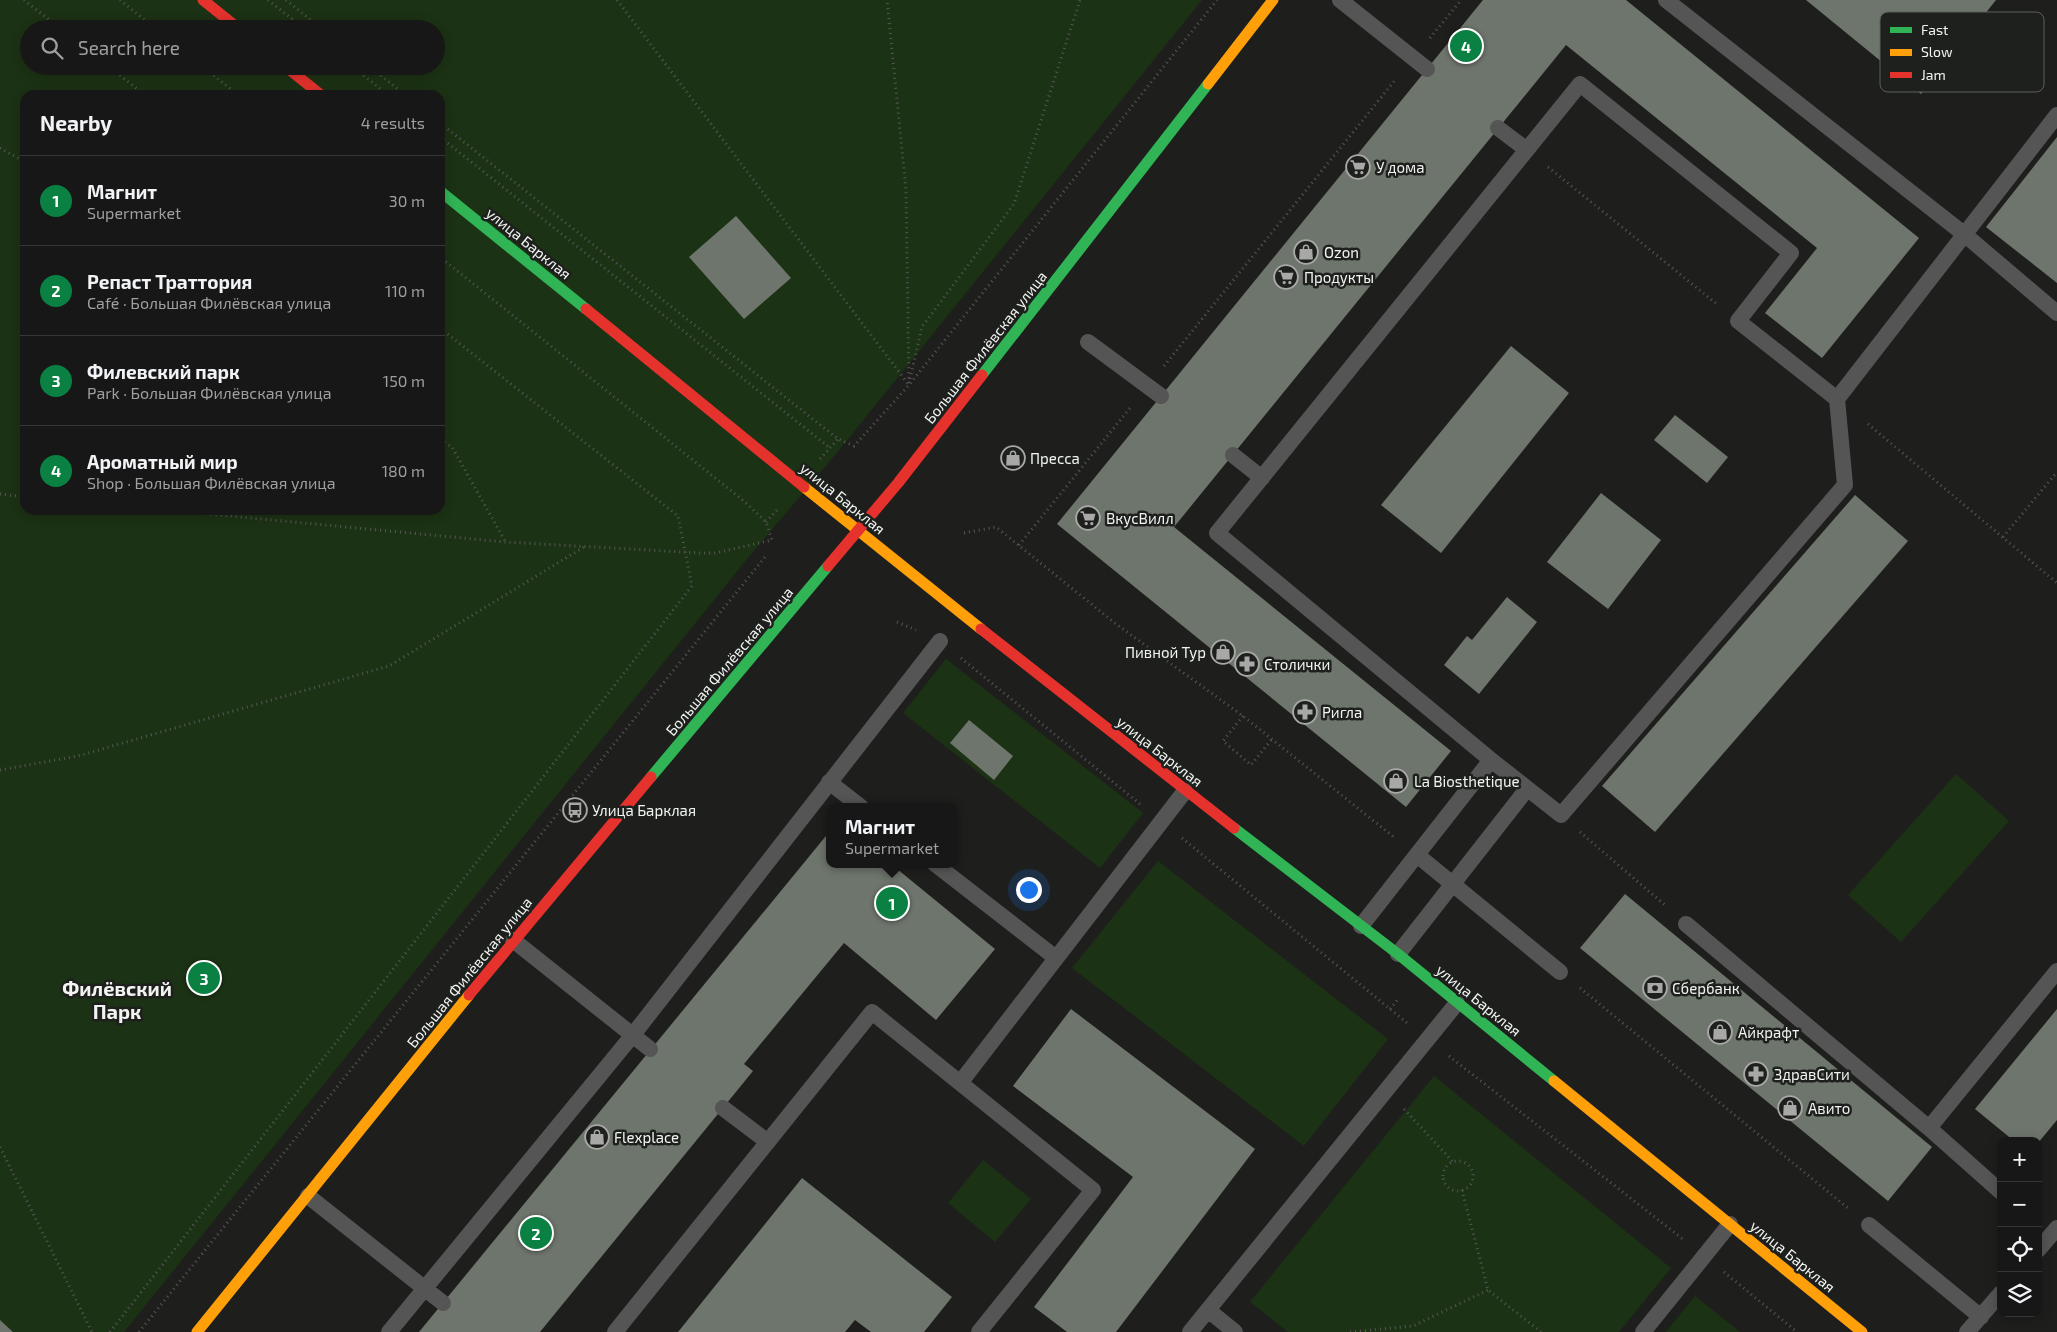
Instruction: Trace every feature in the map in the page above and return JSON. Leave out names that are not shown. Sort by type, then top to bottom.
[{"type":"main road","points":[[203,0],[228,20]]},
{"type":"main road","name":"Большая Филёвская улица","points":[[197,1332],[513,940],[905,475],[1273,0]]},
{"type":"main road","points":[[296,75],[315,90]]},
{"type":"main road","name":"улица Барклая","points":[[445,195],[857,530],[1185,791],[1398,954],[1597,1114],[1862,1332]]},
{"type":"lane","points":[[1340,0],[1427,69]]},
{"type":"lane","points":[[1666,0],[1964,234],[2057,313]]},
{"type":"lane","points":[[1837,399],[1738,321],[1791,253],[1580,84],[1217,533],[1560,815],[1845,485],[1837,399],[2057,115]]},
{"type":"lane","points":[[1498,128],[1526,150]]},
{"type":"lane","points":[[1088,342],[1161,396]]},
{"type":"lane","points":[[1233,455],[1262,478]]},
{"type":"lane","points":[[389,1332],[632,1036],[940,641]]},
{"type":"lane","points":[[1361,926],[1491,760]]},
{"type":"lane","points":[[829,782],[856,803]]},
{"type":"lane","points":[[1398,954],[1527,788]]},
{"type":"lane","points":[[960,1083],[1185,791]]},
{"type":"lane","points":[[1417,855],[1560,972]]},
{"type":"lane","points":[[940,868],[1056,958]]},
{"type":"lane","points":[[1686,924],[1929,1128],[1997,1188]]},
{"type":"lane","points":[[513,940],[650,1049]]},
{"type":"lane","points":[[1929,1128],[2057,971]]},
{"type":"lane","points":[[1190,1332],[1457,1003]]},
{"type":"lane","points":[[615,1332],[872,1012],[1093,1190],[979,1332]]},
{"type":"lane","points":[[723,1108],[768,1142]]},
{"type":"lane","points":[[308,1196],[443,1303]]},
{"type":"lane","points":[[1643,1332],[1730,1224]]},
{"type":"lane","points":[[1869,1225],[1981,1317]]},
{"type":"lane","points":[[2042,1242],[2048,1230]]},
{"type":"lane","points":[[1967,1332],[1997,1298]]},
{"type":"lane","points":[[1208,1310],[1236,1332]]},
{"type":"path","points":[[24,0],[50,20]]},
{"type":"path","points":[[120,0],[145,20]]},
{"type":"path","points":[[268,0],[293,20]]},
{"type":"path","points":[[286,0],[311,20]]},
{"type":"path","points":[[617,0],[909,385]]},
{"type":"path","points":[[887,0],[906,190],[909,385]]},
{"type":"path","points":[[909,385],[922,327],[1014,204],[1080,0]]},
{"type":"path","points":[[445,127],[838,439],[854,446],[909,385],[1218,0]]},
{"type":"path","points":[[1019,545],[1461,0]]},
{"type":"path","points":[[119,75],[138,90]]},
{"type":"path","points":[[213,75],[232,90]]},
{"type":"path","points":[[363,75],[382,90]]},
{"type":"path","points":[[380,75],[399,90]]},
{"type":"path","points":[[445,141],[830,448],[838,439]]},
{"type":"path","points":[[0,148],[20,159]]},
{"type":"path","points":[[1526,150],[1738,321]]},
{"type":"path","points":[[219,515],[505,542],[700,552],[718,552],[772,540],[766,522],[745,502],[445,261]]},
{"type":"path","points":[[110,1332],[692,586],[678,516],[445,332]]},
{"type":"path","points":[[1837,399],[2057,583]]},
{"type":"path","points":[[445,443],[452,447],[505,542]]},
{"type":"path","points":[[2003,537],[2057,472]]},
{"type":"path","points":[[0,494],[20,496]]},
{"type":"path","points":[[964,533],[996,527],[1116,624],[1272,739],[1417,855]]},
{"type":"path","points":[[0,770],[78,756],[390,666],[586,546]]},
{"type":"path","points":[[139,1332],[765,557]]},
{"type":"path","points":[[897,622],[940,641],[1427,1038],[1798,1332]]},
{"type":"path","points":[[1242,716],[1222,741],[1251,765],[1272,739]]},
{"type":"path","points":[[1560,815],[1686,924]]},
{"type":"path","points":[[1560,972],[1869,1225]]},
{"type":"path","points":[[1386,1090],[1453,1162]]},
{"type":"path","points":[[0,1147],[92,1332]]},
{"type":"path","points":[[1461,1161],[1468,1165],[1472,1172],[1473,1179],[1469,1186],[1462,1190],[1455,1191],[1448,1187],[1443,1180],[1443,1173],[1447,1166],[1453,1162],[1461,1161]]},
{"type":"path","points":[[1462,1190],[1488,1290],[1541,1332]]},
{"type":"path","points":[[1350,1332],[1413,1326],[1488,1290]]},
{"type":"green space","points":[[0,0],[1202,0],[836,454],[747,559],[124,1332],[0,1332]]},
{"type":"green space","points":[[946,659],[1143,813],[1100,868],[903,713]]},
{"type":"green space","points":[[1956,774],[2009,821],[1901,942],[1848,895]]},
{"type":"green space","points":[[1158,861],[1388,1039],[1304,1146],[1072,968]]},
{"type":"green space","points":[[1434,1076],[1671,1268],[1619,1332],[1288,1332],[1250,1302]]},
{"type":"green space","points":[[983,1160],[1031,1199],[995,1242],[948,1203]]},
{"type":"green space","points":[[1695,1296],[1740,1332],[1666,1332]]},
{"type":"building","points":[[1483,0],[1626,0],[1919,238],[1822,358],[1765,313],[1817,248],[1566,45],[1174,527],[1451,751],[1406,807],[1057,524]]},
{"type":"building","points":[[1806,0],[1996,0],[1986,12],[1880,12],[1880,60]]},
{"type":"building","points":[[2057,137],[2057,283],[1986,227]]},
{"type":"building","points":[[736,216],[791,278],[744,319],[689,257]]},
{"type":"building","points":[[1511,346],[1569,393],[1441,553],[1381,505]]},
{"type":"building","points":[[1675,415],[1728,457],[1707,483],[1654,440]]},
{"type":"building","points":[[1601,493],[1661,540],[1608,609],[1547,562]]},
{"type":"building","points":[[1855,495],[1908,541],[1655,832],[1602,786]]},
{"type":"building","points":[[1507,597],[1537,622],[1479,694],[1444,665],[1467,636],[1472,640]]},
{"type":"building","points":[[969,720],[1013,756],[994,780],[950,743]]},
{"type":"building","points":[[826,836],[826,868],[896,868],[995,949],[936,1020],[844,943],[744,1064],[753,1071],[540,1332],[419,1332]]},
{"type":"building","points":[[1625,894],[1932,1147],[1888,1201],[1580,948]]},
{"type":"building","points":[[1071,1009],[1255,1149],[1116,1332],[1067,1332],[1034,1307],[1133,1177],[1013,1086]]},
{"type":"building","points":[[2057,1009],[2057,1120],[2042,1138],[2009,1137],[1975,1109]]},
{"type":"building","points":[[802,1178],[952,1297],[924,1332],[871,1332],[855,1320],[845,1332],[678,1332]]},
{"type":"building","points":[[0,1320],[13,1332],[0,1332]]},
{"type":"traffic: fast","points":[[982,375],[1208,84]]},
{"type":"traffic: fast","points":[[445,195],[586,309]]},
{"type":"traffic: fast","points":[[651,777],[828,566]]},
{"type":"traffic: fast","points":[[1234,828],[1398,954],[1554,1081]]},
{"type":"traffic: slow","points":[[1208,84],[1273,0]]},
{"type":"traffic: slow","points":[[804,487],[981,629]]},
{"type":"traffic: slow","points":[[197,1332],[469,995]]},
{"type":"traffic: slow","points":[[1554,1081],[1862,1332]]},
{"type":"traffic: jam","points":[[203,0],[228,20]]},
{"type":"traffic: jam","points":[[296,75],[315,90]]},
{"type":"traffic: jam","points":[[586,309],[804,487]]},
{"type":"traffic: jam","points":[[828,566],[898,483],[982,375]]},
{"type":"traffic: jam","points":[[981,629],[1234,828]]},
{"type":"traffic: jam","points":[[469,995],[651,777]]},
{"type":"place","name":"Ароматный мир","points":[[1466,46]]},
{"type":"place","name":"У дома","points":[[1358,167]]},
{"type":"place","name":"Ozon","points":[[1306,252]]},
{"type":"place","name":"Продукты","points":[[1286,277]]},
{"type":"place","name":"Пресса","points":[[1013,458]]},
{"type":"place","name":"ВкусВилл","points":[[1088,518]]},
{"type":"place","name":"Пивной Тур","points":[[1223,652]]},
{"type":"place","name":"Столички","points":[[1247,664]]},
{"type":"place","name":"Ригла","points":[[1305,712]]},
{"type":"place","name":"La Biosthetique","points":[[1396,781]]},
{"type":"place","name":"Улица Барклая","points":[[575,810]]},
{"type":"place","name":"Магнит","points":[[892,903]]},
{"type":"place","name":"Филевский парк","points":[[204,978]]},
{"type":"place","name":"Сбербанк","points":[[1655,988]]},
{"type":"place","name":"Айкрафт","points":[[1720,1032]]},
{"type":"place","name":"ЗдравСити","points":[[1756,1074]]},
{"type":"place","name":"Авито","points":[[1790,1108]]},
{"type":"place","name":"Flexplace","points":[[597,1137]]},
{"type":"place","name":"Репаст Траттория","points":[[536,1233]]},
{"type":"district","name":"Филёвский Парк","points":[[117,1000]]}]
